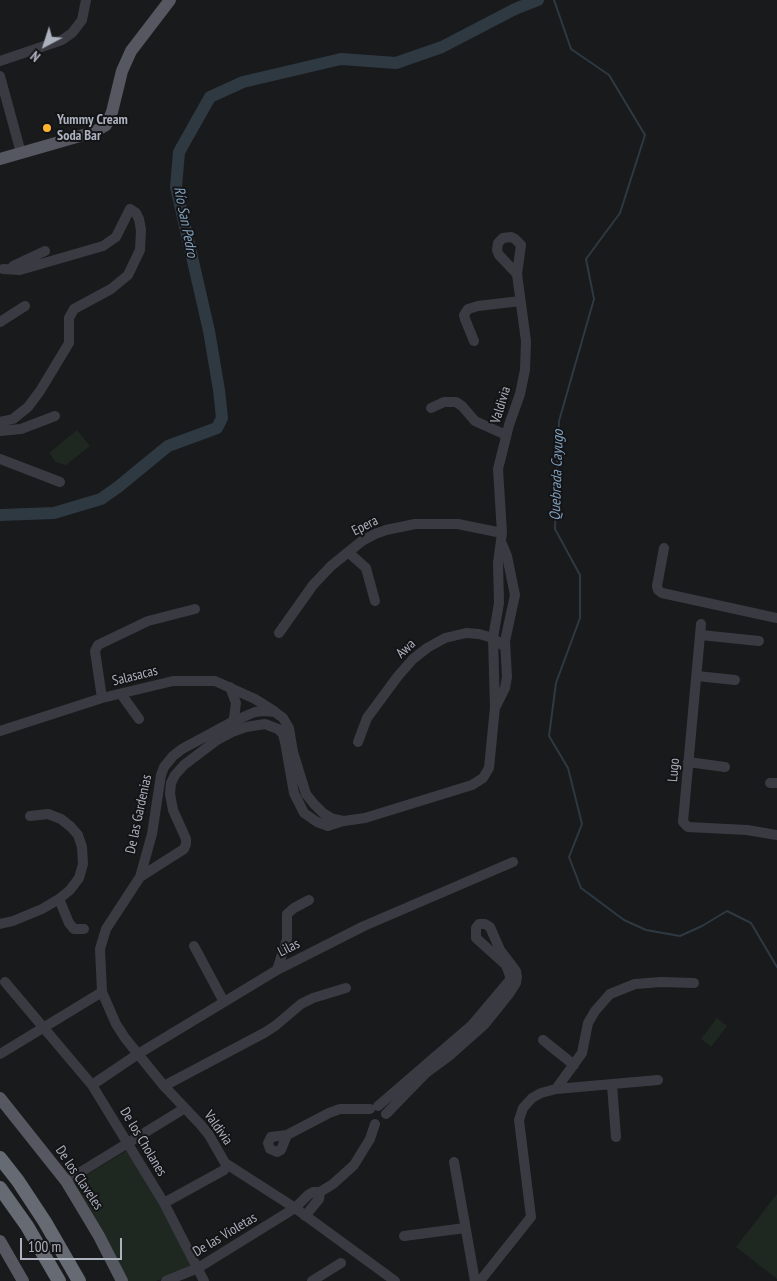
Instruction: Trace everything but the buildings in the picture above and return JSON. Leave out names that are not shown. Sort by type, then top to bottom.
[{"type":"highway","points":[[0,1158],[46,1222],[78,1281]]},
{"type":"highway","points":[[0,1188],[27,1226],[60,1281]]},
{"type":"main road","points":[[0,159],[94,132],[106,125],[112,112],[122,71],[131,51],[170,0]]},
{"type":"main road","name":"De los Claveles","points":[[0,1098],[66,1181],[100,1236],[122,1281]]},
{"type":"main road","points":[[2,1249],[23,1281]]},
{"type":"street","points":[[0,61],[62,40],[72,33],[82,20],[86,0]]},
{"type":"street","points":[[0,76],[22,153]]},
{"type":"street","points":[[0,422],[13,419],[28,407],[40,391],[69,343],[69,318],[74,309],[111,289],[128,275],[140,250],[141,230],[139,219],[136,213],[130,209],[116,237],[103,246],[20,270],[1,270]]},
{"type":"street","points":[[1,270],[33,258],[45,251]]},
{"type":"street","name":"Valdivia","points":[[495,707],[505,688],[508,677],[505,641],[515,595],[502,538],[498,469],[525,370],[526,341],[517,274]]},
{"type":"street","points":[[474,341],[465,319],[465,311],[478,306],[520,302]]},
{"type":"street","points":[[0,322],[25,306]]},
{"type":"street","points":[[431,408],[444,402],[456,402],[475,421],[506,435]]},
{"type":"street","points":[[0,431],[21,429],[55,416]]},
{"type":"street","points":[[0,459],[60,482]]},
{"type":"street","name":"Epera","points":[[279,633],[313,584],[330,566],[362,542],[380,532],[415,524],[458,524],[502,538]]},
{"type":"street","name":"Valdivia","points":[[290,753],[306,794],[322,813],[331,818],[344,821],[365,818],[472,785],[483,778],[489,768],[495,707],[493,638],[499,603],[498,563],[502,538]]},
{"type":"street","points":[[664,548],[657,586],[658,590],[662,593],[777,618]]},
{"type":"street","points":[[348,552],[366,568],[375,601]]},
{"type":"street","points":[[102,698],[95,651],[98,645],[148,621],[195,609]]},
{"type":"street","name":"Lugo","points":[[701,624],[683,820],[686,826],[747,830],[777,835]]},
{"type":"street","name":"Awa","points":[[358,742],[367,718],[398,676],[413,659],[427,648],[445,638],[466,633],[493,638],[505,647]]},
{"type":"street","points":[[700,635],[759,641]]},
{"type":"street","points":[[697,676],[735,680]]},
{"type":"street","name":"Salasacas","points":[[0,731],[102,698],[173,681],[215,681],[255,699],[275,712]]},
{"type":"street","points":[[230,687],[236,703],[233,727]]},
{"type":"street","points":[[121,694],[139,719]]},
{"type":"street","name":"De las Gardenias","points":[[102,992],[100,949],[102,939],[106,929],[140,877],[152,834],[161,775],[164,767],[182,748],[233,727],[255,712],[275,712]]},
{"type":"street","points":[[275,712],[287,722],[290,753]]},
{"type":"street","points":[[140,877],[184,849],[186,839],[173,810],[170,794],[171,783],[175,775],[197,754],[233,727],[265,724],[273,726],[283,734],[290,753]]},
{"type":"street","points":[[688,762],[725,767]]},
{"type":"street","points":[[0,924],[13,921],[42,909],[59,899],[70,890],[79,878],[83,864],[82,847],[78,835],[71,827],[61,819],[48,814],[30,816]]},
{"type":"street","name":"Lilas","points":[[92,1085],[138,1054],[277,970],[364,926],[513,862]]},
{"type":"street","points":[[59,899],[69,923],[74,929],[84,929]]},
{"type":"street","points":[[277,970],[287,939],[287,914],[308,900]]},
{"type":"street","points":[[479,924],[485,924],[490,927],[500,950],[516,971],[518,977],[516,983],[485,1024],[449,1056],[426,1073],[386,1114],[383,1122],[375,1124],[368,1115],[374,1107],[466,1030],[510,980],[506,965],[476,938],[476,928],[479,924]]},
{"type":"street","points":[[194,946],[224,1002]]},
{"type":"street","name":"De los Cholanes","points":[[5,982],[92,1085],[164,1203],[204,1281]]},
{"type":"street","points":[[556,1089],[582,1053],[588,1023],[595,1010],[610,994],[634,984],[661,982],[694,983]]},
{"type":"street","points":[[164,1086],[264,1033],[301,1004],[313,998],[346,988]]},
{"type":"street","points":[[0,1054],[102,992]]},
{"type":"street","name":"Valdivia","points":[[102,992],[116,1024],[164,1086],[209,1135],[225,1163],[295,1208],[395,1281]]},
{"type":"street","points":[[543,1040],[574,1065]]},
{"type":"street","points":[[480,1281],[531,1219],[519,1120],[523,1108],[541,1092],[658,1080]]},
{"type":"street","points":[[612,1085],[616,1136]]},
{"type":"street","points":[[287,1135],[340,1109],[382,1107],[386,1114]]},
{"type":"street","points":[[66,1181],[185,1108]]},
{"type":"street","name":"De las Violetas","points":[[166,1281],[198,1268],[295,1208],[308,1195],[313,1192],[320,1192],[345,1174],[354,1165],[370,1139],[375,1124]]},
{"type":"street","points":[[454,1162],[475,1281]]},
{"type":"street","points":[[164,1203],[224,1170]]},
{"type":"street","points":[[305,1216],[318,1199],[320,1192]]},
{"type":"street","points":[[404,1236],[465,1228]]},
{"type":"street","points":[[312,1281],[341,1263]]},
{"type":"shaded area","points":[[77,430],[90,446],[66,465],[56,462],[49,453]]},
{"type":"shaded area","points":[[717,1018],[727,1026],[711,1047],[701,1039]]},
{"type":"shaded area","points":[[128,1150],[161,1205],[193,1265],[156,1281],[127,1281],[73,1183]]},
{"type":"shaded area","points":[[777,1194],[777,1279],[736,1247]]},
{"type":"waterway","name":"Río San Pedro","points":[[0,515],[54,513],[101,499],[168,446],[217,428],[222,418],[209,331],[176,187],[179,152],[210,97],[243,82],[341,59],[396,63],[442,47],[515,9],[538,0]]},
{"type":"waterway","name":"Quebrada Cayugo","points":[[554,0],[571,49],[609,75],[645,135],[620,213],[586,259],[594,299],[559,421],[555,529],[580,575],[580,618],[556,683],[549,736],[568,768],[582,824],[569,857],[581,888],[624,920],[646,930],[680,936],[702,926],[727,911],[751,923],[777,967]]},
{"type":"place","name":"Yummy Cream Soda Bar","points":[[47,128]]}]
